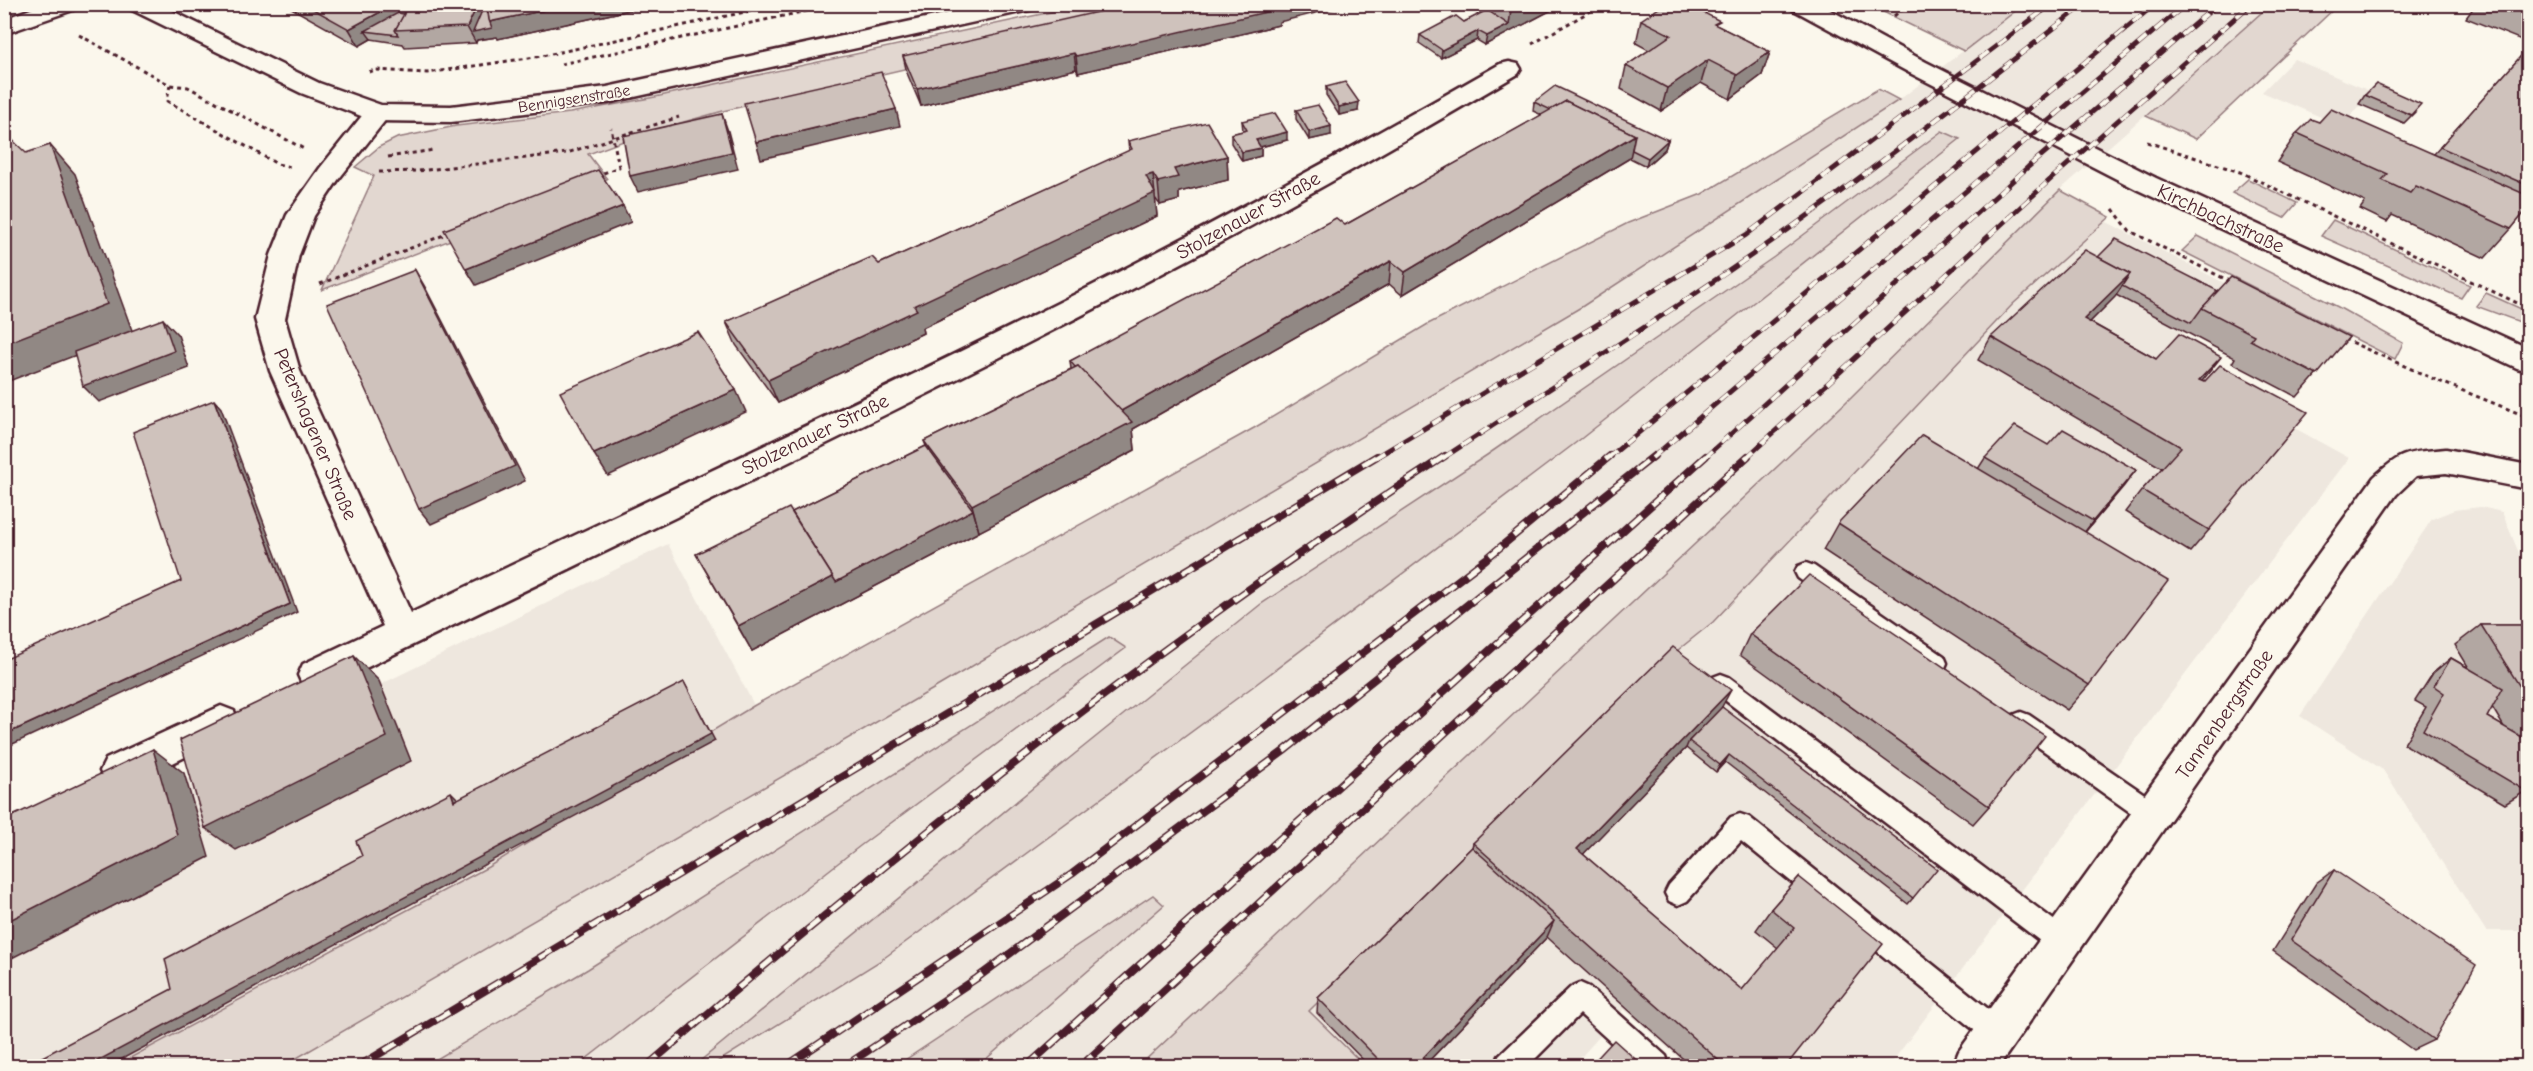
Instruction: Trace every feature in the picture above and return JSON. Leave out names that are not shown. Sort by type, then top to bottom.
[{"type":"street","points":[[4,27],[68,4]]},
{"type":"street","name":"Bennigsenstraße","points":[[138,4],[310,88],[378,113],[451,114],[606,95],[1025,4]]},
{"type":"street","name":"Kirchbachstraße","points":[[1800,4],[1917,67],[2147,184],[2529,360]]},
{"type":"street","name":"Stolzenauer Straße","points":[[286,690],[1008,341],[1202,241],[1509,69]]},
{"type":"street","name":"Petershagener Straße","points":[[378,113],[329,174],[301,215],[285,255],[270,319],[285,371],[403,633]]},
{"type":"street","name":"Tannenbergstraße","points":[[1974,1066],[2385,486],[2408,465],[2446,461],[2529,477]]},
{"type":"street","points":[[87,787],[255,705]]},
{"type":"lane","points":[[1806,572],[1951,673]]},
{"type":"lane","points":[[1721,684],[2062,942]]},
{"type":"lane","points":[[1999,706],[2153,814]]},
{"type":"lane","points":[[1678,893],[1740,825],[1998,1033]]},
{"type":"lane","points":[[1509,1066],[1580,996],[1656,1066]]},
{"type":"path","points":[[364,74],[375,70],[427,74],[542,56],[782,4]]},
{"type":"path","points":[[561,64],[839,4]]},
{"type":"path","points":[[1509,69],[1532,44],[1603,4]]},
{"type":"path","points":[[38,16],[58,32],[77,34],[170,85]]},
{"type":"path","points":[[586,180],[619,167],[606,95]]},
{"type":"path","points":[[2140,142],[2152,142],[2240,172],[2529,308]]},
{"type":"path","points":[[2109,203],[2130,231],[2243,288]]},
{"type":"path","points":[[274,302],[452,232]]},
{"type":"path","points":[[2336,335],[2436,381],[2529,417]]},
{"type":"shaded area","points":[[1084,5],[1180,5],[723,111],[648,132],[588,154],[607,179],[322,290],[374,176],[355,167],[379,147],[397,138],[456,126],[570,113],[655,97]]},
{"type":"shaded area","points":[[1869,5],[2023,5],[1964,51]]},
{"type":"shaded area","points":[[2023,5],[2270,5],[2060,190],[1845,403],[1139,1066],[283,1066],[935,688],[1583,306],[1899,100]]},
{"type":"shaded area","points":[[2270,5],[2338,5],[2196,139],[2146,116]]},
{"type":"shaded area","points":[[2294,59],[2372,92],[2342,126],[2262,92]]},
{"type":"shaded area","points":[[1878,89],[1899,100],[1583,306],[935,688],[283,1066],[115,1066],[488,867],[755,705],[1254,428],[1428,324],[1628,223],[1702,194]]},
{"type":"shaded area","points":[[1942,131],[1960,139],[1582,438],[1251,688],[880,961],[711,1066],[694,1066],[1261,604],[1487,455],[1774,257]]},
{"type":"shaded area","points":[[2248,179],[2297,203],[2284,218],[2232,193]]},
{"type":"shaded area","points":[[2060,190],[2110,217],[2013,304],[1713,622],[1663,662],[1309,1011],[1365,1066],[1139,1066],[1845,403]]},
{"type":"shaded area","points":[[2333,220],[2470,285],[2461,298],[2321,236]]},
{"type":"shaded area","points":[[2105,221],[2228,285],[2163,356],[2349,458],[1889,1066],[1688,1066],[1624,1009],[1573,1066],[1365,1066],[1309,1012],[1663,662],[1713,622],[2013,304]]},
{"type":"shaded area","points":[[2198,236],[2338,307],[2403,343],[2395,359],[2182,251]]},
{"type":"shaded area","points":[[2486,293],[2528,312],[2528,325],[2476,306]]},
{"type":"shaded area","points":[[2481,507],[2502,512],[2528,570],[2528,931],[2486,931],[2383,770],[2300,716],[2432,519],[2454,510]]},
{"type":"shaded area","points":[[668,544],[754,705],[488,867],[115,1066],[5,1066],[5,868]]},
{"type":"shaded area","points":[[1109,637],[1126,648],[860,846],[577,1066],[425,1066],[588,969]]},
{"type":"shaded area","points":[[1153,895],[1164,905],[978,1066],[896,1066]]},
{"type":"building","points":[[304,4],[395,4],[349,29]]},
{"type":"building","points":[[409,4],[478,4],[467,27],[395,30]]},
{"type":"building","points":[[487,4],[573,4],[489,22]]},
{"type":"building","points":[[1133,4],[1282,4],[1277,6],[1279,9],[1076,56],[1074,53],[917,89],[903,56]]},
{"type":"building","points":[[1503,4],[1522,4],[1511,10]]},
{"type":"building","points":[[1665,4],[1687,4],[1720,21],[1714,24],[1770,52],[1737,75],[1708,60],[1667,88],[1626,66],[1671,35],[1641,20]]},
{"type":"building","points":[[484,6],[487,6],[492,28],[473,32]]},
{"type":"building","points":[[1487,10],[1509,25],[1487,36],[1478,31],[1442,50],[1420,35],[1456,16],[1464,22]]},
{"type":"building","points":[[398,13],[404,14],[395,30],[398,35],[365,31]]},
{"type":"building","points":[[2529,47],[2529,186],[2440,147]]},
{"type":"building","points":[[881,72],[896,109],[756,142],[744,103]]},
{"type":"building","points":[[1345,82],[1359,102],[1339,107],[1326,87]]},
{"type":"building","points":[[2376,84],[2421,104],[2411,115],[2365,95]]},
{"type":"building","points":[[1555,86],[1668,140],[1648,158],[1632,150],[1635,135],[1566,101],[1551,110],[1534,102]]},
{"type":"building","points":[[1566,101],[1635,135],[1405,272],[1391,261],[1121,411],[1078,366],[1075,367],[1070,361],[1336,218],[1345,225]]},
{"type":"building","points":[[1318,105],[1331,126],[1309,132],[1296,110]]},
{"type":"building","points":[[2331,109],[2529,196],[2529,207],[2511,229],[2416,186],[2410,193],[2382,180],[2388,174],[2297,133],[2311,119],[2319,122]]},
{"type":"building","points":[[1275,113],[1287,132],[1256,140],[1261,148],[1242,152],[1231,134],[1247,130],[1242,121]]},
{"type":"building","points":[[722,114],[732,152],[630,176],[623,136]]},
{"type":"building","points":[[1207,122],[1227,156],[1174,169],[1178,177],[1158,182],[1153,174],[1146,176],[1155,193],[914,306],[917,310],[768,380],[726,322],[872,257],[879,264],[1132,149],[1128,141]]},
{"type":"building","points":[[4,132],[26,153],[50,145],[107,304],[4,344]]},
{"type":"building","points":[[598,170],[623,206],[466,269],[444,230]]},
{"type":"building","points":[[2116,239],[2218,291],[2191,323],[2122,286],[2130,274],[2098,257]]},
{"type":"building","points":[[2085,250],[2130,274],[2084,319],[2156,359],[2179,334],[2221,357],[2199,380],[2204,382],[2220,365],[2308,412],[2209,530],[2142,490],[2181,447],[1991,337]]},
{"type":"building","points":[[415,270],[515,466],[419,509],[327,304]]},
{"type":"building","points":[[2231,277],[2349,337],[2317,375],[2250,340],[2254,335],[2202,308]]},
{"type":"building","points":[[163,319],[174,351],[83,386],[74,352]]},
{"type":"building","points":[[698,332],[736,390],[594,454],[560,392]]},
{"type":"building","points":[[1078,366],[1132,422],[972,505],[924,441]]},
{"type":"building","points":[[214,400],[290,604],[4,735],[4,660],[181,581],[133,432]]},
{"type":"building","points":[[2015,426],[2048,445],[2063,429],[2136,470],[2093,521],[1985,458]]},
{"type":"building","points":[[1922,435],[2168,581],[2089,685],[1838,523]]},
{"type":"building","points":[[926,446],[973,510],[836,582],[792,512]]},
{"type":"building","points":[[789,508],[833,577],[738,626],[696,554]]},
{"type":"building","points":[[1809,575],[2045,736],[1989,806],[1750,634]]},
{"type":"building","points":[[2481,625],[2529,625],[2529,701]]},
{"type":"building","points":[[1673,647],[1731,690],[1577,849],[1742,990],[1794,928],[1771,909],[1799,877],[1883,944],[1786,1066],[1725,1066],[1473,843]]},
{"type":"building","points":[[354,656],[387,737],[205,828],[180,740]]},
{"type":"building","points":[[2451,658],[2503,688],[2487,717],[2529,741],[2529,786],[2526,791],[2423,730],[2444,693],[2434,686]]},
{"type":"building","points":[[684,682],[711,734],[88,1066],[25,1066],[172,989],[165,959],[362,856],[356,841],[451,792],[454,801]]},
{"type":"building","points":[[1722,707],[1937,869],[1913,898],[1729,755],[1720,765],[1689,741]]},
{"type":"building","points":[[153,749],[177,835],[4,923],[4,820]]},
{"type":"building","points":[[1472,847],[1554,921],[1415,1066],[1385,1066],[1318,998]]},
{"type":"building","points":[[2334,870],[2476,965],[2434,1040],[2291,940]]},
{"type":"building","points":[[1614,1040],[1643,1066],[1590,1066]]},
{"type":"railway","points":[[1375,458],[1746,235],[2052,4]]},
{"type":"railway","points":[[1443,458],[1683,302],[1803,219],[2085,4]]},
{"type":"railway","points":[[1608,458],[2155,4]]},
{"type":"railway","points":[[1652,458],[2186,4]]},
{"type":"railway","points":[[1704,458],[2028,167],[2218,4]]},
{"type":"railway","points":[[1746,458],[2051,179],[2251,4]]},
{"type":"railway","points":[[359,1066],[1377,456]]},
{"type":"railway","points":[[647,1066],[839,904],[1036,747],[1237,597],[1340,525],[1445,456]]},
{"type":"railway","points":[[786,1066],[1072,874],[1486,559],[1610,456]]},
{"type":"railway","points":[[845,1066],[977,978],[1284,751],[1654,456]]},
{"type":"railway","points":[[1027,1066],[1706,456]]},
{"type":"railway","points":[[1081,1066],[1748,456]]}]
